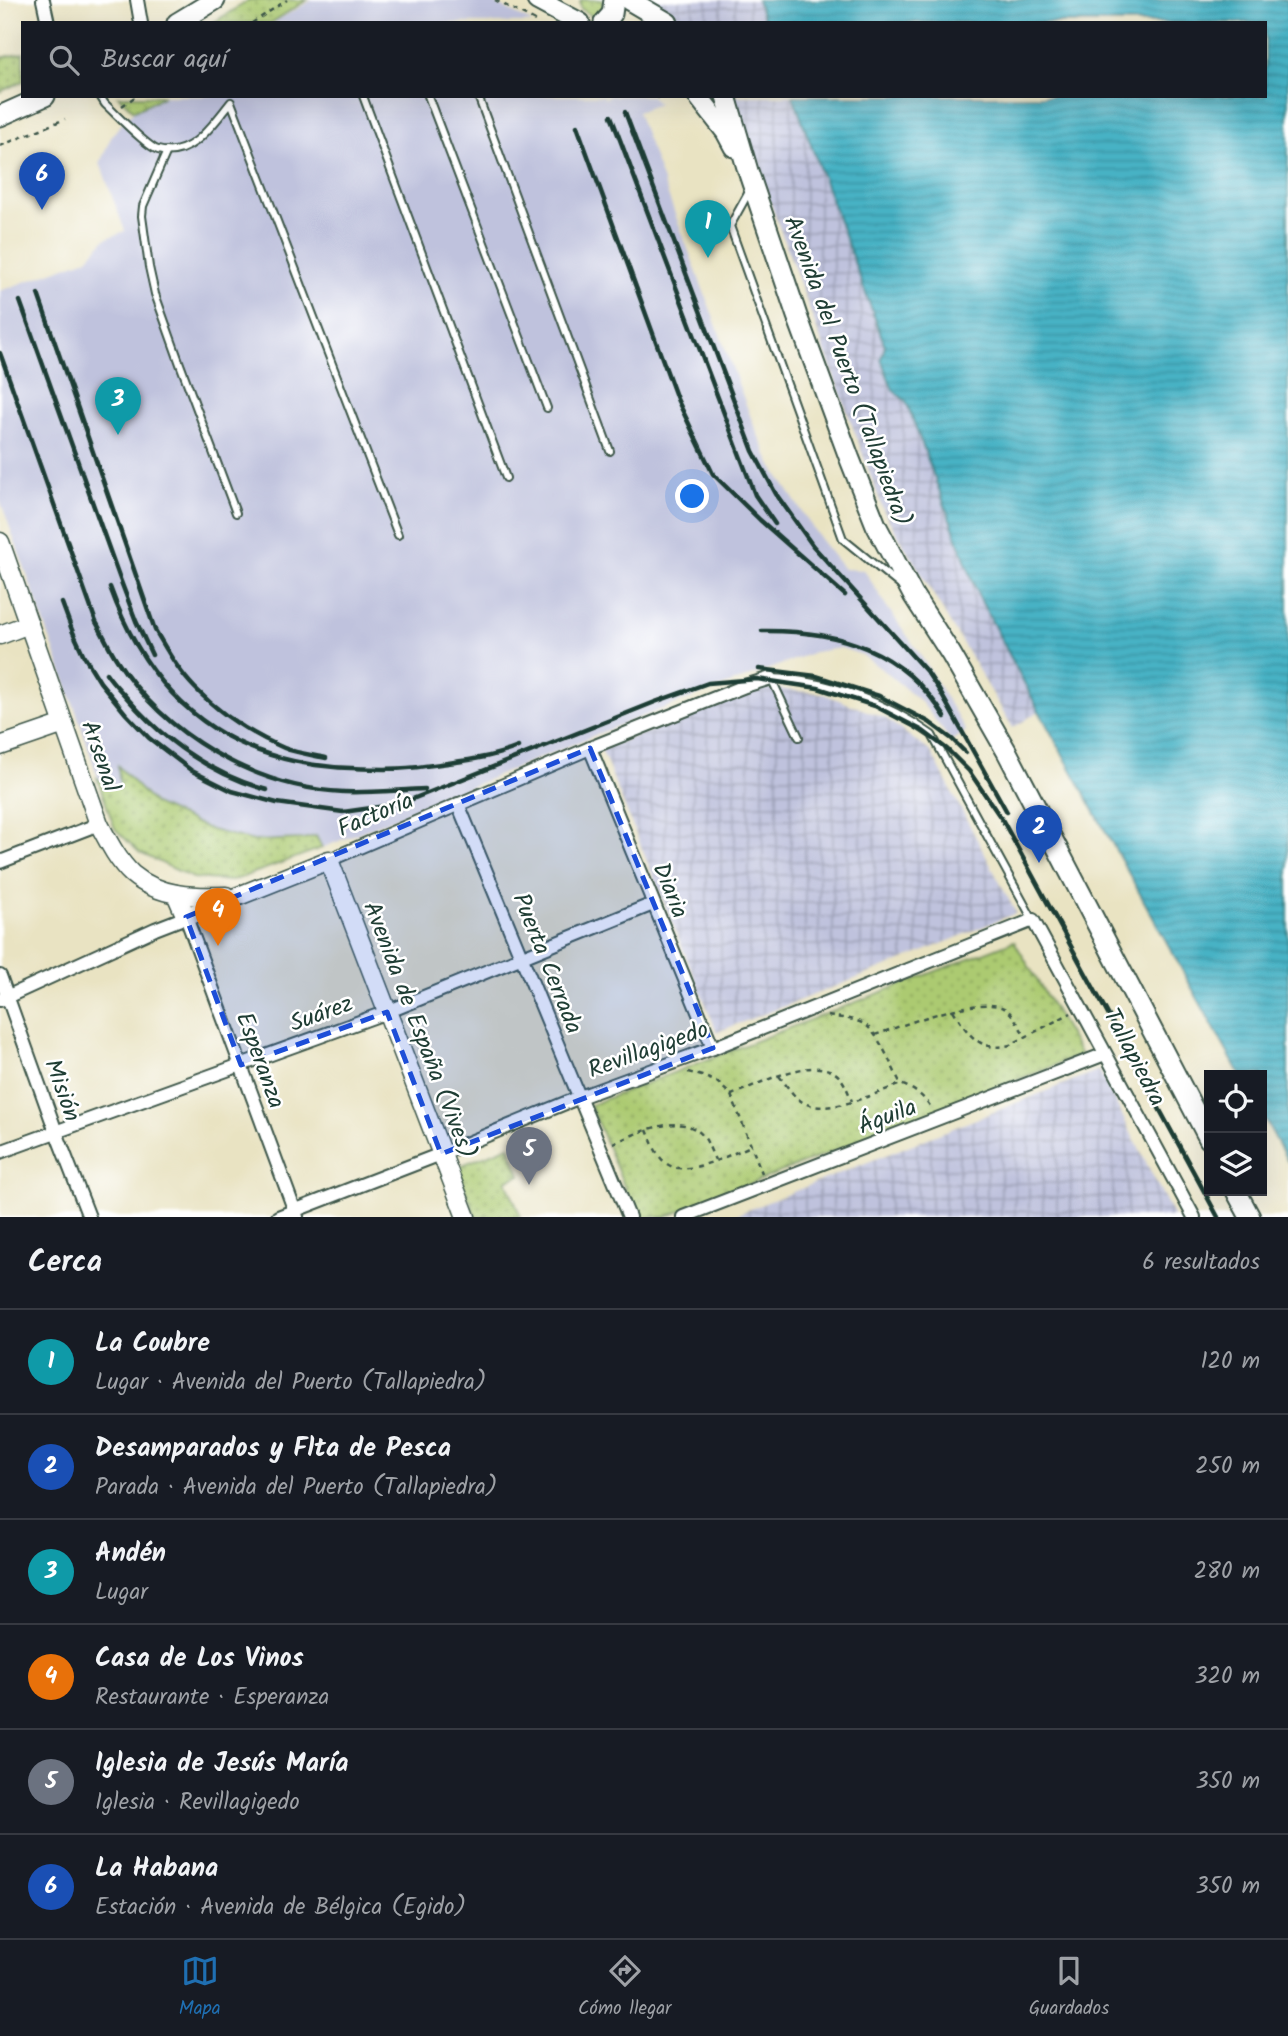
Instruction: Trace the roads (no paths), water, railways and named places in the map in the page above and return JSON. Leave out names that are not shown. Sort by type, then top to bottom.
[{"type":"main road","points":[[180,21],[215,0]]},
{"type":"main road","points":[[537,0],[576,21]]},
{"type":"main road","points":[[572,0],[572,13],[577,21]]},
{"type":"main road","points":[[606,21],[612,14],[614,0]]},
{"type":"main road","points":[[629,0],[665,21]]},
{"type":"main road","points":[[0,116],[41,98]]},
{"type":"main road","points":[[700,98],[726,132],[751,178]]},
{"type":"main road","points":[[727,98],[751,178]]},
{"type":"main road","name":"Avenida del Puerto (Tallapiedra)","points":[[751,178],[797,316],[876,525],[913,595],[951,654],[1007,752],[1206,1133]]},
{"type":"main road","points":[[1238,1196],[1248,1215]]},
{"type":"street","points":[[43,0],[48,21]]},
{"type":"street","points":[[137,0],[141,21]]},
{"type":"street","name":"Arsenal","points":[[0,542],[99,824],[116,853],[133,874],[156,888],[188,897],[239,896]]},
{"type":"street","points":[[0,635],[29,624]]},
{"type":"street","name":"Factoría","points":[[3,999],[155,929],[329,860],[590,748],[771,678]]},
{"type":"street","points":[[0,747],[64,724]]},
{"type":"street","name":"Diaria","points":[[590,748],[713,1048]]},
{"type":"street","name":"Puerta Cerrada","points":[[458,804],[629,1217]]},
{"type":"street","points":[[0,862],[99,824]]},
{"type":"street","name":"Avenida de España (Vives)","points":[[329,860],[466,1217]]},
{"type":"street","points":[[176,894],[186,917]]},
{"type":"street","name":"Suárez","points":[[0,1152],[387,1012],[653,904]]},
{"type":"street","name":"Esperanza","points":[[186,917],[296,1214]]},
{"type":"street","name":"Tallapiedra","points":[[1033,920],[1194,1217]]},
{"type":"street","name":"Revillagigedo","points":[[278,1217],[296,1214],[580,1097],[713,1048],[1033,920]]},
{"type":"street","name":"Misión","points":[[0,976],[3,999],[89,1217]]},
{"type":"street","name":"Águila","points":[[683,1217],[1105,1054]]},
{"type":"lane","points":[[102,98],[156,150],[176,152],[200,138],[233,99],[398,535]]},
{"type":"lane","points":[[364,98],[506,478]]},
{"type":"lane","points":[[429,98],[547,408]]},
{"type":"lane","points":[[479,98],[610,451]]},
{"type":"lane","points":[[167,151],[143,206],[149,267],[155,294],[236,513]]},
{"type":"lane","points":[[751,178],[730,226],[843,539],[913,595]]},
{"type":"lane","points":[[799,737],[771,678],[796,679],[830,687],[876,703],[908,718],[932,736],[1033,920]]},
{"type":"water","points":[[757,0],[1288,0],[1288,1162],[1267,1123],[1267,1070],[1237,1070],[979,597],[906,401],[893,390],[881,359],[885,346],[794,98],[1267,98],[1267,21],[764,21]]},
{"type":"railway","points":[[625,112],[753,451],[776,494],[813,546],[927,672],[1007,812]]},
{"type":"railway","points":[[611,116],[755,495],[775,524]]},
{"type":"railway","points":[[577,126],[677,399],[713,474],[760,520],[845,595]]},
{"type":"railway","points":[[38,294],[155,630],[168,653],[195,688],[236,722],[284,748],[326,758]]},
{"type":"railway","points":[[20,301],[120,579],[152,655]]},
{"type":"railway","points":[[0,353],[96,622],[117,660],[160,712],[215,753],[278,780],[344,792],[425,789]]},
{"type":"railway","points":[[110,587],[127,627],[148,663],[172,693],[200,719],[232,739],[268,754],[307,764],[397,769],[472,759],[518,747]]},
{"type":"railway","points":[[62,603],[84,656],[100,682],[149,738],[192,771],[232,791],[277,803],[343,812],[400,804],[708,683],[757,679],[818,688],[875,706],[923,731],[947,749],[969,771],[1003,821],[1218,1217]]},
{"type":"railway","points":[[762,631],[817,634],[866,648],[909,675],[945,717]]},
{"type":"railway","points":[[759,669],[816,676],[879,696],[929,722],[966,753]]},
{"type":"railway","points":[[106,673],[142,714],[173,742],[227,775],[267,790]]},
{"type":"place","name":"La Habana","points":[[42,210]]},
{"type":"place","name":"La Coubre","points":[[708,258]]},
{"type":"place","name":"Andén","points":[[118,435]]},
{"type":"place","name":"Desamparados y Flta de Pesca","points":[[1039,863]]},
{"type":"place","name":"Casa de Los Vinos","points":[[218,946]]},
{"type":"place","name":"Iglesia de Jesús María","points":[[529,1185]]}]
